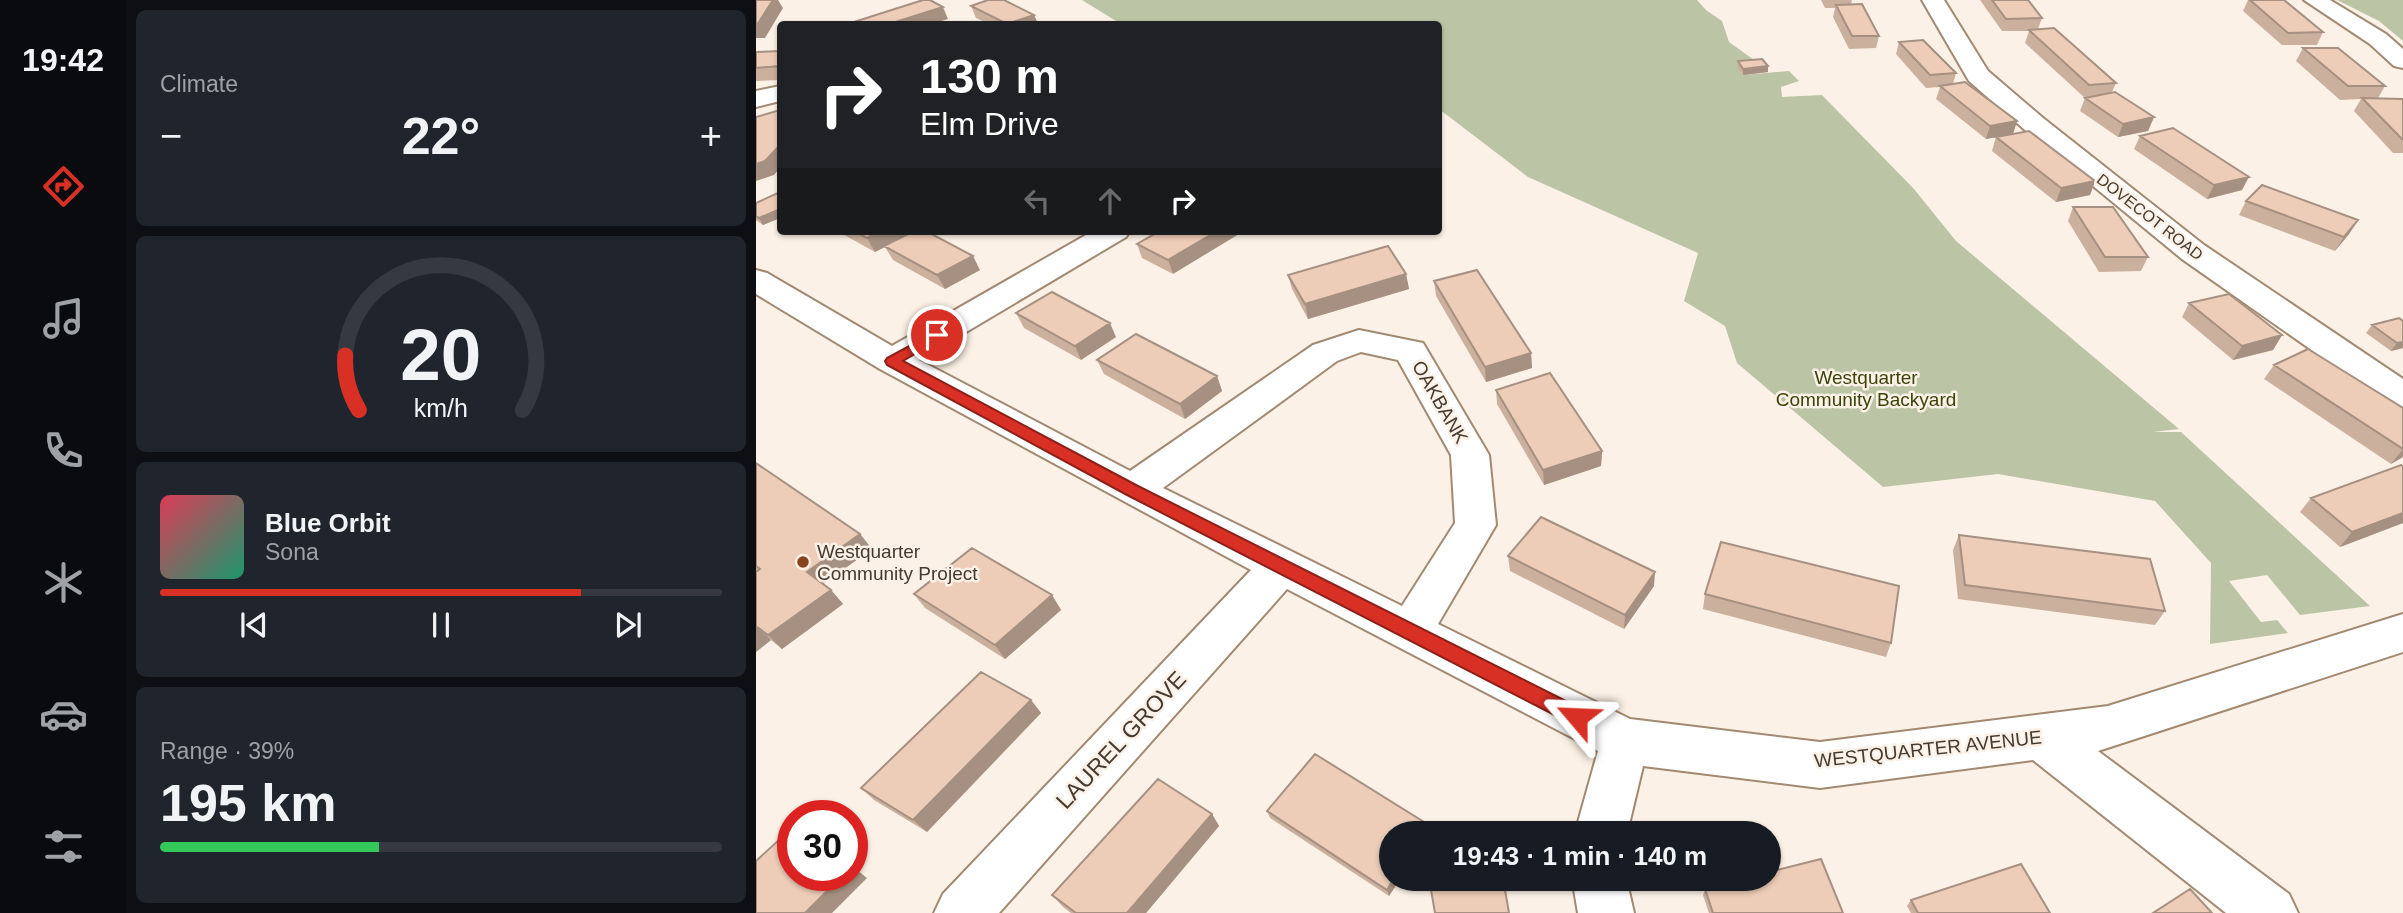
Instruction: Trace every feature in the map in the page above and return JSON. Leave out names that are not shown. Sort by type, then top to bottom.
[{"type":"street","name":"DOVECOT ROAD","points":[[1933,0],[1978,76],[2034,124],[2193,252],[2403,396]]},
{"type":"street","points":[[2315,0],[2378,39],[2403,61]]},
{"type":"street","points":[[756,99],[777,95]]},
{"type":"street","points":[[892,361],[1108,235]]},
{"type":"street","name":"WESTQUARTER AVENUE","points":[[756,280],[892,361],[1132,490],[1625,741],[1821,765],[2108,728],[2403,633]]},
{"type":"street","name":"OAKBANK","points":[[1132,490],[1325,353],[1359,341],[1411,351],[1471,455],[1476,525],[1409,633]]},
{"type":"street","name":"LAUREL GROVE","points":[[962,913],[1281,566]]},
{"type":"street","points":[[2041,737],[2270,913]]},
{"type":"street","points":[[1604,821],[1625,741]]},
{"type":"street","points":[[1602,891],[1606,913]]},
{"type":"green space","name":"Westquarter Community Backyard","points":[[1082,0],[1697,0],[1722,21],[1729,42],[1761,65],[1742,75],[1789,71],[1799,81],[1781,87],[1782,97],[1822,95],[1914,189],[1956,241],[2179,429],[2153,432],[2181,432],[2370,606],[2300,615],[2267,575],[2229,581],[2261,622],[2277,620],[2288,633],[2210,644],[2211,563],[2155,501],[1998,474],[1883,487],[1737,363],[1725,326],[1684,301],[1698,253],[1528,177],[1442,111],[1442,21],[1116,21]]},
{"type":"green space","points":[[2337,0],[2403,0],[2403,41],[2379,21]]},
{"type":"building","points":[[756,0],[773,0],[757,25],[756,25]]},
{"type":"building","points":[[923,0],[930,0],[943,7],[899,21],[857,21]]},
{"type":"building","points":[[988,0],[1004,0],[1034,15],[1016,21],[1001,21],[971,6]]},
{"type":"building","points":[[1992,0],[2028,0],[2042,18],[2006,19]]},
{"type":"building","points":[[2250,0],[2284,0],[2323,32],[2288,33]]},
{"type":"building","points":[[1862,4],[1879,36],[1852,36],[1836,5]]},
{"type":"building","points":[[2054,28],[2116,83],[2089,85],[2029,30]]},
{"type":"building","points":[[1923,40],[1956,73],[1930,75],[1899,42]]},
{"type":"building","points":[[2303,48],[2338,48],[2385,86],[2348,86]]},
{"type":"building","points":[[777,51],[777,66],[756,68],[756,52]]},
{"type":"building","points":[[1762,59],[1768,66],[1743,69],[1738,61]]},
{"type":"building","points":[[1965,82],[2017,121],[1990,126],[1940,86]]},
{"type":"building","points":[[2115,92],[2154,117],[2123,124],[2085,98]]},
{"type":"building","points":[[2362,98],[2403,99],[2403,139],[2402,139]]},
{"type":"building","points":[[777,111],[777,148],[765,161],[756,164],[756,117]]},
{"type":"building","points":[[2173,128],[2249,177],[2214,185],[2140,136]]},
{"type":"building","points":[[2029,131],[2095,181],[2061,188],[1996,137]]},
{"type":"building","points":[[2262,185],[2358,220],[2344,237],[2246,201]]},
{"type":"building","points":[[777,193],[777,210],[759,218],[756,216],[756,203]]},
{"type":"building","points":[[2073,207],[2113,207],[2148,257],[2105,257]]},
{"type":"building","points":[[906,235],[934,235],[973,256],[937,275],[884,246]]},
{"type":"building","points":[[1153,235],[1210,235],[1168,260],[1137,244]]},
{"type":"building","points":[[1388,246],[1406,274],[1305,304],[1288,275]]},
{"type":"building","points":[[1477,270],[1531,353],[1485,367],[1434,281]]},
{"type":"building","points":[[1052,292],[1110,323],[1075,346],[1016,313]]},
{"type":"building","points":[[2229,294],[2282,335],[2242,346],[2189,303]]},
{"type":"building","points":[[2399,318],[2403,321],[2403,342],[2397,343],[2372,325]]},
{"type":"building","points":[[1136,334],[1217,376],[1180,404],[1097,360]]},
{"type":"building","points":[[2308,349],[2403,408],[2403,449],[2274,365]]},
{"type":"building","points":[[1550,373],[1602,451],[1543,470],[1496,390]]},
{"type":"building","points":[[756,463],[860,534],[807,572],[831,590],[768,635],[756,627],[756,572],[760,569],[756,566]]},
{"type":"building","points":[[2401,465],[2403,513],[2352,532],[2311,498]]},
{"type":"building","points":[[1541,517],[1655,572],[1625,615],[1508,556]]},
{"type":"building","points":[[1959,535],[2150,559],[2165,611],[1965,585]]},
{"type":"building","points":[[1721,542],[1899,586],[1891,643],[1705,594]]},
{"type":"building","points":[[972,548],[1052,595],[995,645],[914,594]]},
{"type":"building","points":[[981,672],[1031,700],[913,820],[861,788]]},
{"type":"building","points":[[1315,754],[1422,821],[1379,821],[1379,885],[1267,811]]},
{"type":"building","points":[[1158,779],[1212,814],[1127,913],[1076,913],[1052,895]]},
{"type":"building","points":[[777,842],[777,891],[827,891],[805,913],[756,913],[756,861]]},
{"type":"building","points":[[1821,859],[1843,913],[1713,913],[1706,891],[1781,891],[1781,869]]},
{"type":"building","points":[[2021,864],[2050,913],[1918,913],[1911,900]]},
{"type":"building","points":[[2190,889],[2212,913],[2153,913]]},
{"type":"building","points":[[1431,891],[1505,891],[1509,913],[1435,913]]},
{"type":"place","name":"Westquarter Community Project","points":[[803,562]]},
{"type":"route","points":[[937,335],[892,361],[1132,490],[1577,717]]}]
